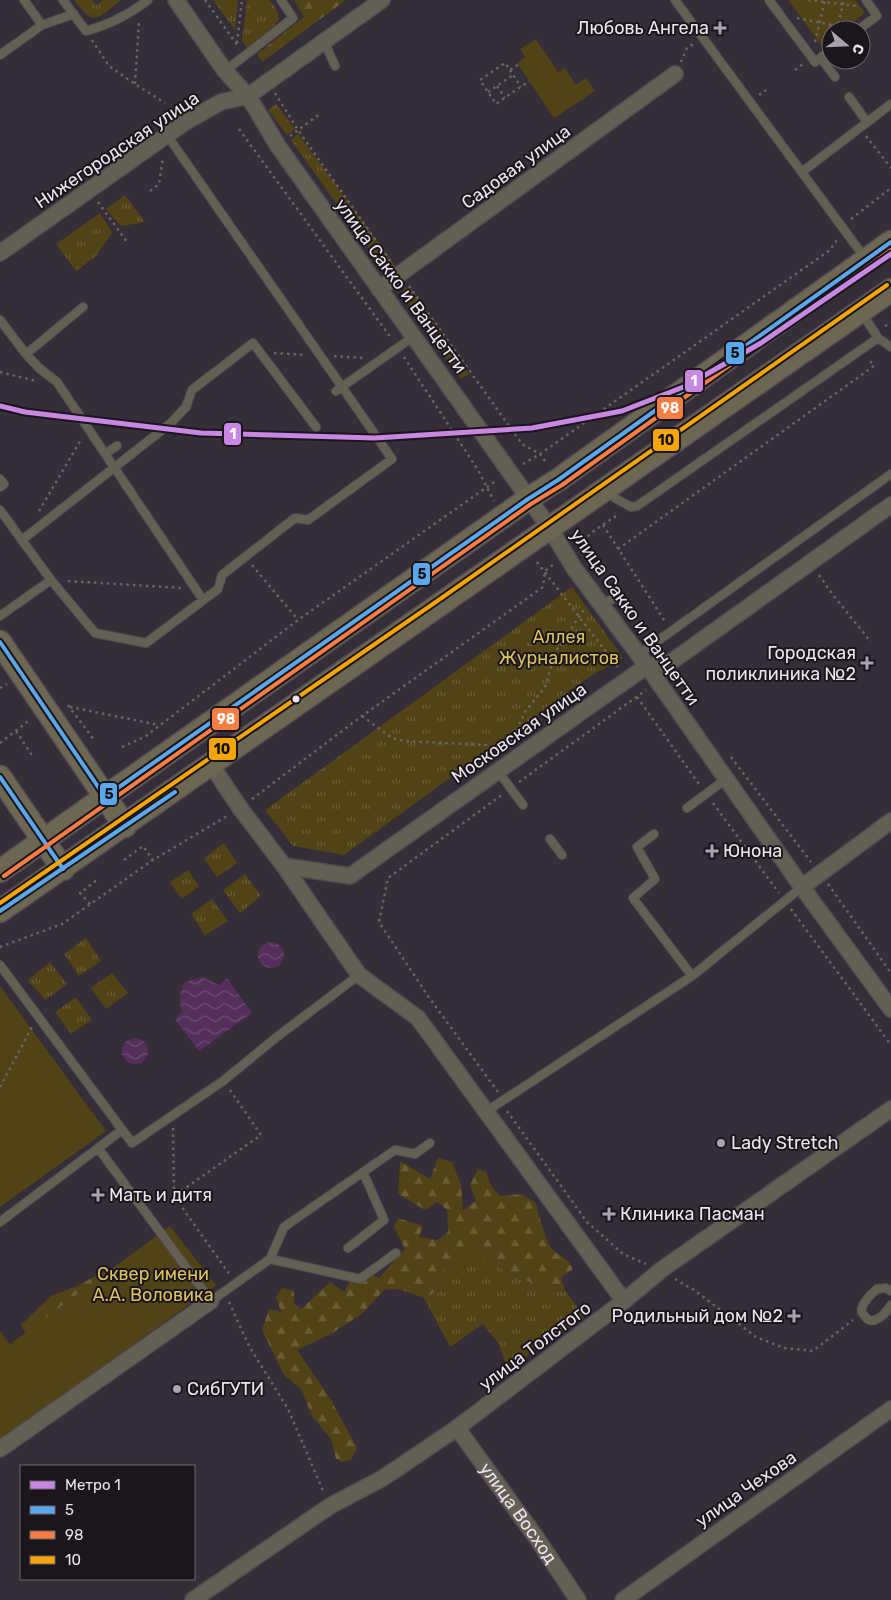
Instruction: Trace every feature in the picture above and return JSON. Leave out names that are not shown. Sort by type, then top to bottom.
[{"type":"main road","points":[[0,870],[566,474],[891,242]]},
{"type":"main road","points":[[0,911],[212,766],[891,290]]},
{"type":"main road","points":[[0,642],[125,826]]},
{"type":"main road","points":[[0,777],[62,869]]},
{"type":"street","name":"улица Сакко и Ванцетти","points":[[176,0],[225,71],[248,96],[278,146],[550,530],[574,568],[603,599],[643,661],[891,1009]]},
{"type":"street","name":"Нижегородская улица","points":[[0,253],[184,123],[220,102],[248,96],[382,0]]},
{"type":"street","name":"Садовая улица","points":[[379,289],[675,74]]},
{"type":"street","name":"Московская улица","points":[[284,866],[350,876],[498,771],[643,661],[671,662],[891,505]]},
{"type":"street","points":[[212,766],[359,975],[418,1018],[624,1301]]},
{"type":"street","points":[[802,886],[891,822]]},
{"type":"street","name":"улица Толстого","points":[[193,1600],[330,1506],[383,1478],[457,1428],[624,1301],[661,1270],[891,1109]]},
{"type":"street","points":[[0,1449],[211,1301]]},
{"type":"street","name":"улица Чехова","points":[[623,1600],[891,1409]]},
{"type":"street","name":"улица Восход","points":[[457,1428],[538,1540],[578,1600]]},
{"type":"lane","points":[[24,0],[42,25]]},
{"type":"lane","points":[[63,0],[86,31],[101,27],[148,0]]},
{"type":"lane","points":[[225,71],[294,18],[281,0]]},
{"type":"lane","points":[[675,0],[866,259]]},
{"type":"lane","points":[[769,0],[815,62],[821,58]]},
{"type":"lane","points":[[866,0],[877,16],[871,21]]},
{"type":"lane","points":[[0,55],[42,25],[74,14]]},
{"type":"lane","points":[[324,42],[335,66]]},
{"type":"lane","points":[[830,70],[835,77]]},
{"type":"lane","points":[[849,97],[867,122]]},
{"type":"lane","points":[[802,172],[891,104]]},
{"type":"lane","points":[[0,510],[51,580],[95,633],[146,643],[218,589],[222,575],[295,518],[308,520],[392,459],[339,389],[167,135]]},
{"type":"lane","points":[[26,354],[83,307]]},
{"type":"lane","points":[[861,311],[878,338],[891,347]]},
{"type":"lane","points":[[0,320],[26,354],[39,368],[57,382],[203,600]]},
{"type":"lane","points":[[339,389],[413,337]]},
{"type":"lane","points":[[604,492],[631,507],[637,506],[878,338]]},
{"type":"lane","points":[[22,540],[171,423],[186,407],[192,390],[215,369],[253,343],[316,428]]},
{"type":"lane","points":[[106,453],[117,446]]},
{"type":"lane","points":[[643,661],[670,630],[891,474]]},
{"type":"lane","points":[[0,479],[4,484],[0,487]]},
{"type":"lane","points":[[0,616],[51,580]]},
{"type":"lane","points":[[498,771],[523,805]]},
{"type":"lane","points":[[687,808],[726,779]]},
{"type":"lane","points":[[654,834],[637,847],[655,879],[633,898],[692,976]]},
{"type":"lane","points":[[550,839],[562,855]]},
{"type":"lane","points":[[487,1111],[692,976],[802,886]]},
{"type":"lane","points":[[0,965],[132,1143],[223,1080],[359,975]]},
{"type":"lane","points":[[0,1222],[122,1130]]},
{"type":"lane","points":[[98,1148],[211,1301],[270,1259],[284,1227],[395,1150],[415,1154],[430,1143]]},
{"type":"lane","points":[[348,1248],[384,1220],[363,1172]]},
{"type":"lane","points":[[270,1259],[360,1279],[396,1253]]},
{"type":"lane","points":[[891,1291],[886,1288],[876,1289],[862,1307],[862,1313],[866,1319],[873,1321],[881,1317],[891,1305]]},
{"type":"path","points":[[237,44],[242,0]]},
{"type":"path","points":[[808,0],[872,8]]},
{"type":"path","points":[[839,20],[844,0]]},
{"type":"path","points":[[812,58],[825,1]]},
{"type":"path","points":[[135,84],[140,6]]},
{"type":"path","points":[[780,16],[820,23]]},
{"type":"path","points":[[86,31],[109,66],[165,103]]},
{"type":"path","points":[[675,74],[687,48],[702,37]]},
{"type":"path","points":[[521,87],[505,63],[480,80],[496,104],[529,82]]},
{"type":"path","points":[[510,70],[518,65]]},
{"type":"path","points":[[488,92],[513,75]]},
{"type":"path","points":[[497,86],[505,98]]},
{"type":"path","points":[[278,146],[321,113]]},
{"type":"path","points":[[860,128],[891,168]]},
{"type":"path","points":[[239,129],[398,347],[478,470],[486,486]]},
{"type":"path","points":[[150,191],[159,184],[167,135]]},
{"type":"path","points":[[90,190],[126,242]]},
{"type":"path","points":[[618,548],[874,366],[861,349]]},
{"type":"path","points":[[0,372],[41,382]]},
{"type":"path","points":[[36,516],[84,434]]},
{"type":"path","points":[[603,525],[670,630]]},
{"type":"path","points":[[245,557],[298,620]]},
{"type":"path","points":[[0,947],[62,924],[153,860],[240,808],[362,716],[543,587],[545,571],[617,666]]},
{"type":"path","points":[[824,571],[819,574],[833,595],[871,642]]},
{"type":"path","points":[[51,580],[196,589]]},
{"type":"path","points":[[510,746],[525,712],[545,687],[556,651],[579,616],[603,599]]},
{"type":"path","points":[[0,688],[6,683]]},
{"type":"path","points":[[862,1313],[813,1351],[784,1348],[756,1337],[694,1290],[661,1270],[622,1254],[587,1222],[428,996],[379,922],[388,878],[639,695],[706,794],[891,1045]]},
{"type":"path","points":[[69,707],[159,725]]},
{"type":"path","points":[[362,716],[392,738],[404,741],[486,745],[498,771]]},
{"type":"path","points":[[79,721],[94,740]]},
{"type":"path","points":[[0,743],[16,731],[33,757]]},
{"type":"path","points":[[122,747],[146,736]]},
{"type":"path","points":[[729,754],[820,873],[891,973]]},
{"type":"path","points":[[124,860],[143,846],[153,860]]},
{"type":"path","points":[[90,904],[80,892],[98,879]]},
{"type":"path","points":[[0,1087],[33,1024]]},
{"type":"path","points":[[174,1196],[262,1135],[223,1080]]},
{"type":"path","points":[[173,1114],[174,1196],[236,1283]]},
{"type":"path","points":[[224,1292],[249,1346],[288,1409],[330,1506]]},
{"type":"green space","points":[[74,0],[92,0],[96,5],[103,0],[121,0],[96,18],[87,14]]},
{"type":"green space","points":[[213,0],[238,0],[235,30]]},
{"type":"green space","points":[[247,0],[269,0],[277,10],[279,19],[275,25],[247,48],[242,40]]},
{"type":"green space","points":[[294,0],[346,0],[262,62],[257,54],[304,17]]},
{"type":"green space","points":[[788,0],[855,0],[865,13],[856,20],[821,20],[821,45]]},
{"type":"green space","points":[[536,39],[558,72],[565,68],[576,85],[586,78],[595,91],[554,118],[517,63],[525,57],[520,49]]},
{"type":"green space","points":[[276,104],[295,129],[287,135],[268,110]]},
{"type":"green space","points":[[298,134],[397,268],[388,274],[385,271],[291,140]]},
{"type":"green space","points":[[125,195],[145,222],[121,226],[106,209]]},
{"type":"green space","points":[[100,213],[112,233],[96,256],[76,271],[56,244]]},
{"type":"green space","points":[[405,288],[410,288],[469,374],[461,379],[402,295],[402,291]]},
{"type":"green space","name":"Аллея Журналистов","points":[[572,587],[623,658],[589,677],[344,855],[293,846],[265,810]]},
{"type":"green space","points":[[224,843],[237,863],[217,877],[204,858]]},
{"type":"green space","points":[[188,870],[199,886],[182,899],[170,882]]},
{"type":"green space","points":[[245,874],[261,896],[240,913],[223,890]]},
{"type":"green space","points":[[212,899],[228,921],[205,935],[191,914]]},
{"type":"green space","points":[[86,938],[101,961],[79,976],[64,954]]},
{"type":"green space","points":[[50,962],[67,984],[45,1000],[28,980]]},
{"type":"green space","points":[[112,973],[128,993],[106,1009],[91,988]]},
{"type":"green space","points":[[0,986],[106,1131],[0,1207]]},
{"type":"green space","points":[[76,997],[92,1020],[71,1034],[55,1012]]},
{"type":"green space","points":[[438,1158],[452,1162],[461,1184],[463,1210],[476,1201],[470,1185],[478,1169],[486,1172],[491,1186],[500,1196],[522,1194],[536,1203],[551,1248],[566,1260],[573,1269],[561,1278],[565,1290],[549,1291],[505,1271],[466,1246],[457,1265],[438,1272],[440,1290],[424,1298],[399,1289],[384,1290],[363,1313],[331,1334],[297,1350],[331,1400],[357,1448],[351,1460],[342,1462],[336,1459],[331,1439],[312,1416],[301,1389],[284,1375],[262,1330],[269,1309],[281,1312],[276,1297],[282,1288],[294,1291],[294,1303],[301,1309],[330,1282],[344,1292],[353,1276],[366,1271],[379,1278],[405,1249],[394,1227],[398,1218],[423,1226],[419,1237],[438,1240],[448,1232],[447,1210],[438,1202],[425,1210],[398,1194],[400,1161],[430,1179]]},
{"type":"green space","name":"Cквер имени А.А. Воловика","points":[[170,1226],[216,1285],[0,1440],[0,1331],[10,1344]]},
{"type":"green space","points":[[466,1246],[505,1271],[549,1291],[565,1290],[584,1317],[507,1369],[499,1344],[483,1324],[450,1347],[424,1298],[440,1290],[438,1272],[457,1265]]},
{"type":"green space","points":[[105,1271],[108,1288],[34,1349],[21,1325],[51,1296],[77,1286]]},
{"type":"water","points":[[271,942],[280,946],[284,955],[280,964],[271,968],[262,964],[258,955],[262,946]]},
{"type":"water","points":[[202,977],[219,985],[227,978],[252,1013],[199,1051],[175,1019],[182,1012],[180,997],[185,982]]},
{"type":"water","points":[[135,1038],[144,1042],[148,1051],[144,1060],[135,1064],[126,1060],[122,1051],[126,1042]]},
{"type":"metro line","name":"1","points":[[0,406],[25,412],[201,433],[375,438],[532,428],[622,411],[686,386],[761,343],[891,254]]},
{"type":"transit line","name":"5","points":[[0,642],[105,797],[528,499],[558,480],[891,242]]},
{"type":"transit line","name":"98","points":[[4,876],[531,504],[562,485],[891,250]]},
{"type":"transit line","name":"10","points":[[0,903],[443,597],[887,285]]},
{"type":"transit line","name":"5","points":[[0,777],[63,869]]},
{"type":"transit line","name":"5","points":[[0,911],[175,792]]},
{"type":"place","name":"Любовь Ангела","points":[[720,28]]},
{"type":"place","name":"Городская поликлиника №2","points":[[867,663]]},
{"type":"place","name":"Юнона","points":[[712,851]]},
{"type":"place","name":"Lady Stretch","points":[[721,1143]]},
{"type":"place","name":"Мать и дитя","points":[[98,1195]]},
{"type":"place","name":"Клиника Пасман","points":[[609,1214]]},
{"type":"place","name":"Родильный дом №2","points":[[794,1316]]},
{"type":"place","name":"СибГУТИ","points":[[177,1389]]}]
